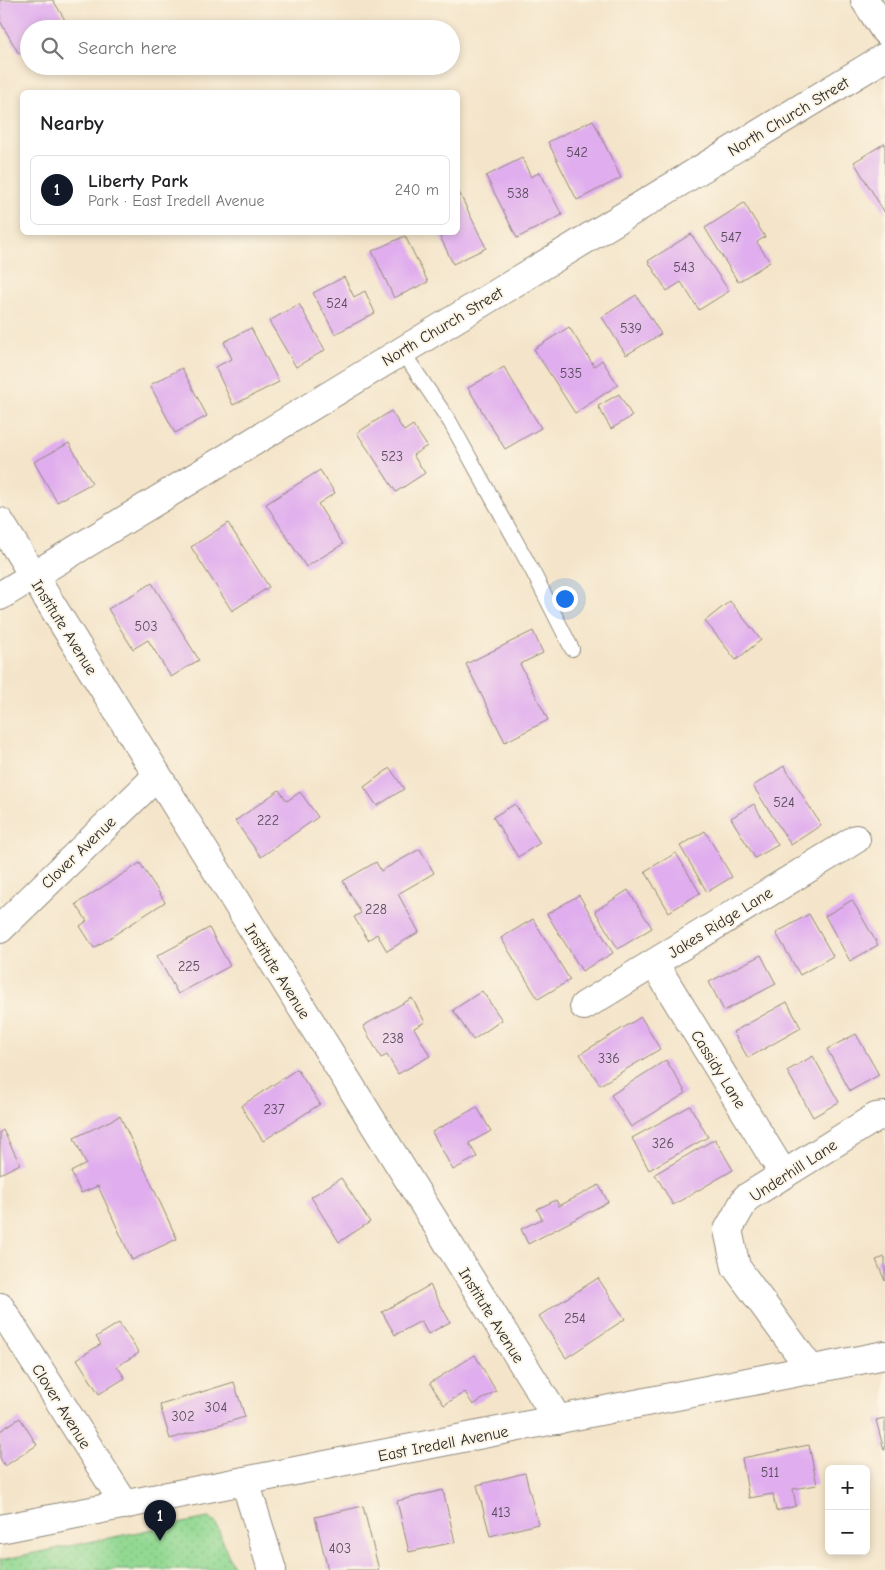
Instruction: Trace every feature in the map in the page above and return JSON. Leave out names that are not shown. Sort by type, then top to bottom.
[{"type":"street","points":[[865,0],[885,31]]},
{"type":"street","name":"North Church Street","points":[[0,596],[885,57]]},
{"type":"street","name":"Institute Avenue","points":[[0,522],[558,1420]]},
{"type":"street","name":"Clover Avenue","points":[[0,929],[157,776]]},
{"type":"street","name":"Jakes Ridge Lane","points":[[584,1006],[856,839]]},
{"type":"street","name":"Cassidy Lane","points":[[654,963],[784,1175]]},
{"type":"street","name":"Underhill Lane","points":[[812,1371],[736,1266],[728,1230],[746,1198],[876,1117],[885,1116]]},
{"type":"street","name":"Clover Avenue","points":[[0,1307],[125,1506]]},
{"type":"street","name":"East Iredell Avenue","points":[[0,1529],[812,1371],[885,1355]]},
{"type":"street","points":[[245,1481],[272,1570]]},
{"type":"lane","points":[[402,351],[450,422],[533,572],[572,649]]},
{"type":"green space","points":[[208,1518],[215,1521],[234,1570],[0,1570],[0,1560]]},
{"type":"building","points":[[0,0],[53,0],[65,20],[20,20],[19,54],[0,21]]},
{"type":"building","points":[[593,120],[621,178],[577,200],[548,142]]},
{"type":"building","points":[[885,143],[885,213],[854,162]]},
{"type":"building","points":[[522,158],[531,177],[540,172],[562,215],[517,238],[486,176]]},
{"type":"building","points":[[460,194],[486,248],[453,264],[439,235],[460,235]]},
{"type":"building","points":[[744,203],[765,237],[757,242],[770,262],[738,282],[705,228]]},
{"type":"building","points":[[691,234],[729,291],[699,310],[681,282],[667,291],[648,261]]},
{"type":"building","points":[[405,236],[428,282],[394,298],[372,251]]},
{"type":"building","points":[[344,277],[354,297],[365,291],[375,313],[335,334],[313,293]]},
{"type":"building","points":[[636,295],[661,334],[626,355],[602,317]]},
{"type":"building","points":[[299,304],[325,350],[296,367],[269,321]]},
{"type":"building","points":[[569,327],[594,366],[602,360],[618,385],[575,413],[534,349]]},
{"type":"building","points":[[251,328],[279,382],[233,405],[215,367],[232,359],[224,342]]},
{"type":"building","points":[[504,367],[541,428],[505,449],[468,388]]},
{"type":"building","points":[[182,368],[207,416],[175,433],[150,385]]},
{"type":"building","points":[[619,394],[632,416],[611,429],[598,406]]},
{"type":"building","points":[[391,411],[404,431],[413,425],[427,446],[413,455],[425,473],[396,492],[357,433]]},
{"type":"building","points":[[69,443],[92,483],[57,502],[34,462]]},
{"type":"building","points":[[320,470],[335,493],[318,504],[343,544],[306,567],[266,504]]},
{"type":"building","points":[[228,523],[269,587],[232,611],[191,547]]},
{"type":"building","points":[[152,583],[199,660],[171,677],[148,640],[133,649],[108,609]]},
{"type":"building","points":[[730,601],[761,640],[736,660],[705,621]]},
{"type":"building","points":[[533,631],[543,653],[520,664],[548,720],[505,742],[466,664]]},
{"type":"building","points":[[784,766],[821,825],[791,845],[753,786]]},
{"type":"building","points":[[390,768],[404,789],[377,806],[364,787]]},
{"type":"building","points":[[279,790],[287,801],[300,792],[318,817],[261,857],[235,821]]},
{"type":"building","points":[[515,804],[540,843],[518,857],[493,817]]},
{"type":"building","points":[[754,804],[778,845],[755,858],[731,818]]},
{"type":"building","points":[[705,831],[732,877],[707,892],[680,846]]},
{"type":"building","points":[[420,849],[434,873],[398,894],[419,932],[387,951],[377,934],[368,940],[354,917],[361,913],[343,881],[376,862],[381,871]]},
{"type":"building","points":[[676,853],[700,893],[669,912],[645,871]]},
{"type":"building","points":[[140,863],[165,902],[94,948],[80,926],[87,921],[76,904]]},
{"type":"building","points":[[628,890],[652,928],[618,949],[595,911]]},
{"type":"building","points":[[579,895],[613,953],[582,971],[547,914]]},
{"type":"building","points":[[852,900],[878,945],[850,961],[825,916]]},
{"type":"building","points":[[809,914],[833,956],[800,975],[776,933]]},
{"type":"building","points":[[533,919],[570,980],[538,999],[501,938]]},
{"type":"building","points":[[209,928],[230,966],[178,994],[157,956]]},
{"type":"building","points":[[761,955],[776,984],[724,1011],[709,982]]},
{"type":"building","points":[[482,991],[502,1020],[473,1040],[453,1010]]},
{"type":"building","points":[[412,998],[425,1022],[414,1028],[430,1056],[398,1074],[387,1055],[381,1058],[363,1026]]},
{"type":"building","points":[[787,1002],[801,1028],[748,1058],[733,1032]]},
{"type":"building","points":[[641,1017],[660,1049],[600,1085],[580,1054]]},
{"type":"building","points":[[856,1034],[879,1075],[850,1091],[827,1049]]},
{"type":"building","points":[[813,1056],[839,1102],[813,1117],[787,1071]]},
{"type":"building","points":[[666,1060],[686,1093],[631,1127],[611,1095]]},
{"type":"building","points":[[297,1069],[320,1104],[263,1141],[241,1106]]},
{"type":"building","points":[[690,1106],[708,1137],[649,1170],[632,1138]]},
{"type":"building","points":[[477,1107],[491,1131],[469,1143],[477,1157],[453,1170],[432,1132]]},
{"type":"building","points":[[120,1116],[177,1239],[132,1260],[98,1186],[81,1193],[71,1172],[86,1164],[74,1138]]},
{"type":"building","points":[[3,1130],[20,1164],[0,1174],[0,1132]]},
{"type":"building","points":[[715,1139],[733,1170],[673,1205],[655,1174]]},
{"type":"building","points":[[341,1178],[370,1222],[339,1242],[311,1197]]},
{"type":"building","points":[[599,1185],[608,1202],[528,1244],[521,1229],[542,1219],[537,1209],[556,1200],[559,1206]]},
{"type":"building","points":[[885,1257],[885,1281],[876,1260]]},
{"type":"building","points":[[598,1278],[625,1319],[566,1358],[539,1316]]},
{"type":"building","points":[[430,1285],[450,1322],[428,1334],[421,1321],[395,1335],[382,1312]]},
{"type":"building","points":[[119,1323],[139,1353],[117,1366],[125,1378],[99,1394],[77,1359],[101,1344],[96,1337]]},
{"type":"building","points":[[475,1355],[496,1391],[473,1405],[465,1392],[444,1405],[430,1383]]},
{"type":"building","points":[[234,1382],[245,1417],[170,1439],[160,1405]]},
{"type":"building","points":[[20,1418],[37,1445],[5,1466],[0,1458],[0,1431]]},
{"type":"building","points":[[885,1418],[885,1450],[884,1450],[876,1420]]},
{"type":"building","points":[[809,1445],[817,1485],[793,1489],[796,1506],[776,1511],[773,1494],[749,1498],[742,1458]]},
{"type":"building","points":[[525,1473],[538,1524],[490,1536],[477,1485]]},
{"type":"building","points":[[443,1490],[455,1542],[409,1552],[397,1501]]},
{"type":"building","points":[[363,1506],[379,1570],[328,1570],[315,1517]]},
{"type":"place","name":"Liberty Park","points":[[160,1541]]}]
